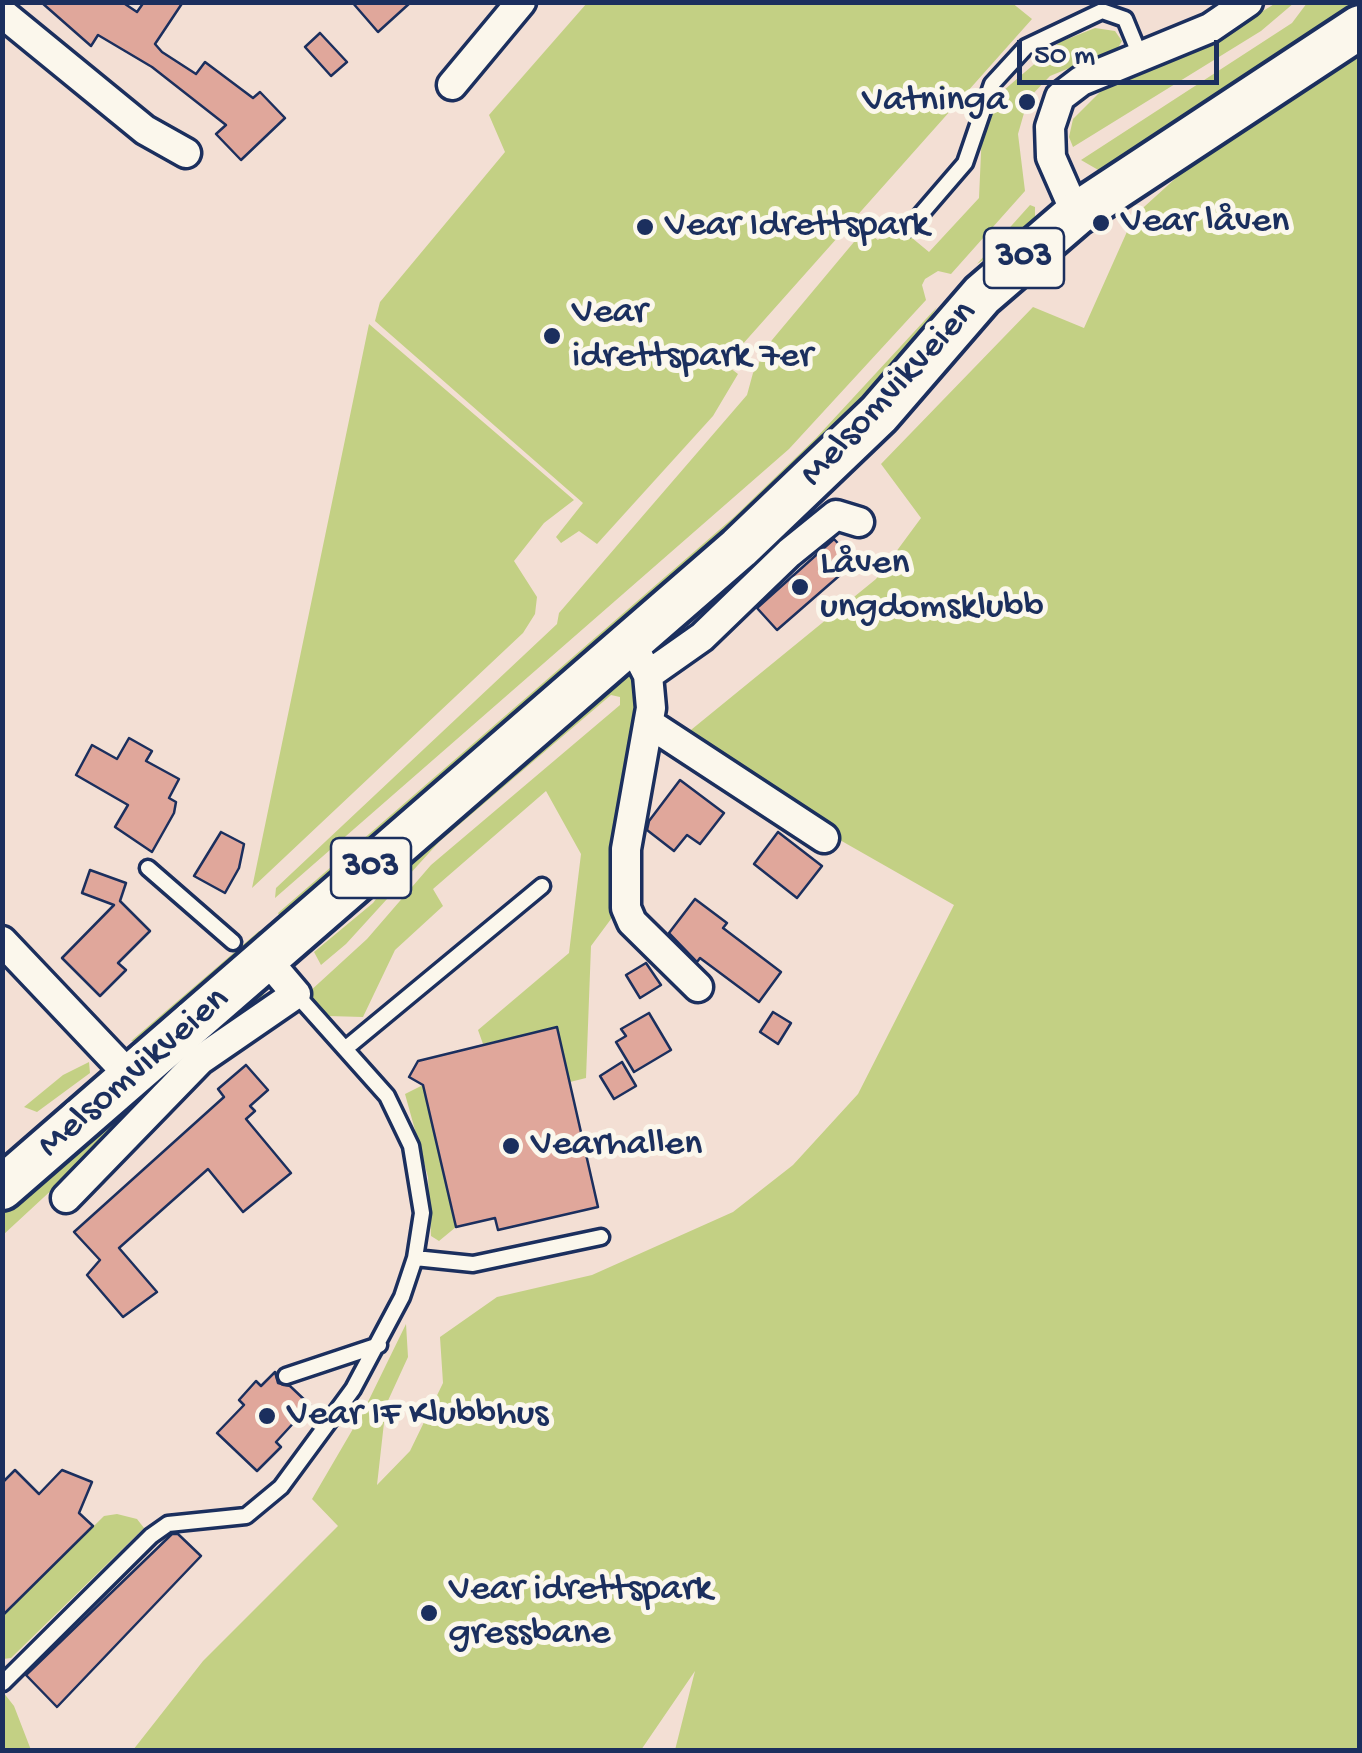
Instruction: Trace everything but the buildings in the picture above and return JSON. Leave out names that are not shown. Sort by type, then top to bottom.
[{"type":"main road","name":"Melsomvikveien","points":[[2,1188],[130,1076],[250,952],[640,659],[823,472],[982,295],[1076,214],[1360,28]]},
{"type":"street","points":[[452,85],[520,2]]},
{"type":"street","points":[[1076,214],[1051,156],[1053,112],[1060,97],[1081,81],[1210,28],[1248,2]]},
{"type":"street","points":[[2,13],[145,130],[186,153]]},
{"type":"street","name":"Melsomvikveien","points":[[640,659],[702,637],[789,552],[836,516],[859,522]]},
{"type":"street","points":[[640,659],[650,724],[626,849],[626,908],[632,922],[698,987]]},
{"type":"street","points":[[650,724],[824,838]]},
{"type":"street","points":[[2,941],[130,1076]]},
{"type":"street","name":"Melsomvikveien","points":[[66,1198],[200,1060],[296,994],[250,952]]},
{"type":"lane","points":[[909,228],[964,163],[992,84],[1026,47],[1102,11],[1125,18],[1141,59]]},
{"type":"lane","points":[[148,868],[250,952]]},
{"type":"lane","points":[[345,1049],[542,886]]},
{"type":"lane","points":[[3,1683],[151,1536],[168,1524],[246,1516],[281,1487],[333,1419],[379,1345],[415,1258],[422,1213],[412,1146],[387,1096],[296,994]]},
{"type":"lane","points":[[415,1258],[473,1264],[601,1237]]},
{"type":"lane","points":[[286,1376],[379,1345]]},
{"type":"green space","name":"Vear Idrettspark","points":[[1011,2],[1032,19],[725,364],[738,374],[713,416],[597,544],[579,531],[561,543],[556,537],[583,503],[375,321],[380,302],[505,152],[489,115],[587,3]]},
{"type":"green space","points":[[1276,3],[1294,3],[1261,31],[1073,147],[1069,137],[1073,119],[1102,90],[1199,50]]},
{"type":"green space","points":[[1307,3],[1359,3],[1359,10],[1116,166],[1100,171],[1081,160],[1292,23]]},
{"type":"green space","points":[[1095,28],[1115,31],[1122,41],[1118,48],[1050,76],[1028,99],[1018,134],[1025,191],[951,274],[938,271],[925,279],[922,285],[926,300],[789,449],[275,898],[276,888],[557,624],[559,613],[747,395],[753,373],[772,340],[864,230],[878,240],[894,223],[929,252],[979,198],[983,108],[1060,42]]},
{"type":"green space","points":[[1359,54],[1359,1750],[675,1750],[695,1671],[641,1750],[133,1750],[203,1661],[338,1526],[312,1499],[364,1410],[406,1324],[408,1357],[386,1405],[377,1485],[410,1451],[443,1383],[440,1337],[497,1297],[592,1275],[733,1212],[793,1165],[858,1094],[954,905],[796,815],[686,734],[876,579],[921,518],[881,464],[1033,307],[1084,328],[1134,216],[1209,148]]},
{"type":"green space","points":[[1030,205],[1035,207],[1035,222],[1027,233],[977,264]]},
{"type":"green space","points":[[937,307],[896,372],[810,464],[285,921],[280,917],[278,913],[734,517],[816,438]]},
{"type":"green space","points":[[369,324],[574,500],[544,523],[514,561],[537,597],[535,614],[523,633],[252,888]]},
{"type":"green space","points":[[623,670],[642,683],[611,919],[591,946],[586,1078],[570,1082],[557,1027],[483,1044],[478,1030],[569,953],[581,854],[546,791],[433,889],[443,906],[395,950],[363,1017],[328,1016],[308,993],[367,939],[431,865],[620,705],[620,697],[611,695],[439,842],[346,944],[321,965],[314,952],[373,903],[400,867]]},
{"type":"green space","points":[[259,931],[269,933],[142,1043],[131,1041]]},
{"type":"green space","points":[[254,991],[272,997],[177,1074],[3,1235],[2,1208]]},
{"type":"green space","points":[[89,1062],[90,1073],[37,1112],[24,1107],[63,1075]]},
{"type":"green space","points":[[423,1085],[456,1227],[439,1241],[431,1236],[428,1177],[405,1094]]},
{"type":"green space","points":[[117,1514],[137,1519],[144,1528],[11,1658],[3,1659],[3,1616],[104,1516]]},
{"type":"green space","points":[[3,1692],[14,1706],[31,1750],[3,1750]]},
{"type":"place","name":"Vatninga","points":[[1027,102]]},
{"type":"place","name":"Vear låven","points":[[1101,223]]},
{"type":"place","name":"Vear Idrettspark","points":[[645,227]]},
{"type":"place","name":"Vear idrettspark 7er","points":[[552,336]]},
{"type":"place","name":"Låven ungdomsklubb","points":[[800,587]]},
{"type":"place","name":"Vearhallen","points":[[511,1146]]},
{"type":"place","name":"Vear IF Klubbhus","points":[[267,1416]]},
{"type":"place","name":"Vear idrettspark gressbane","points":[[429,1613]]}]
